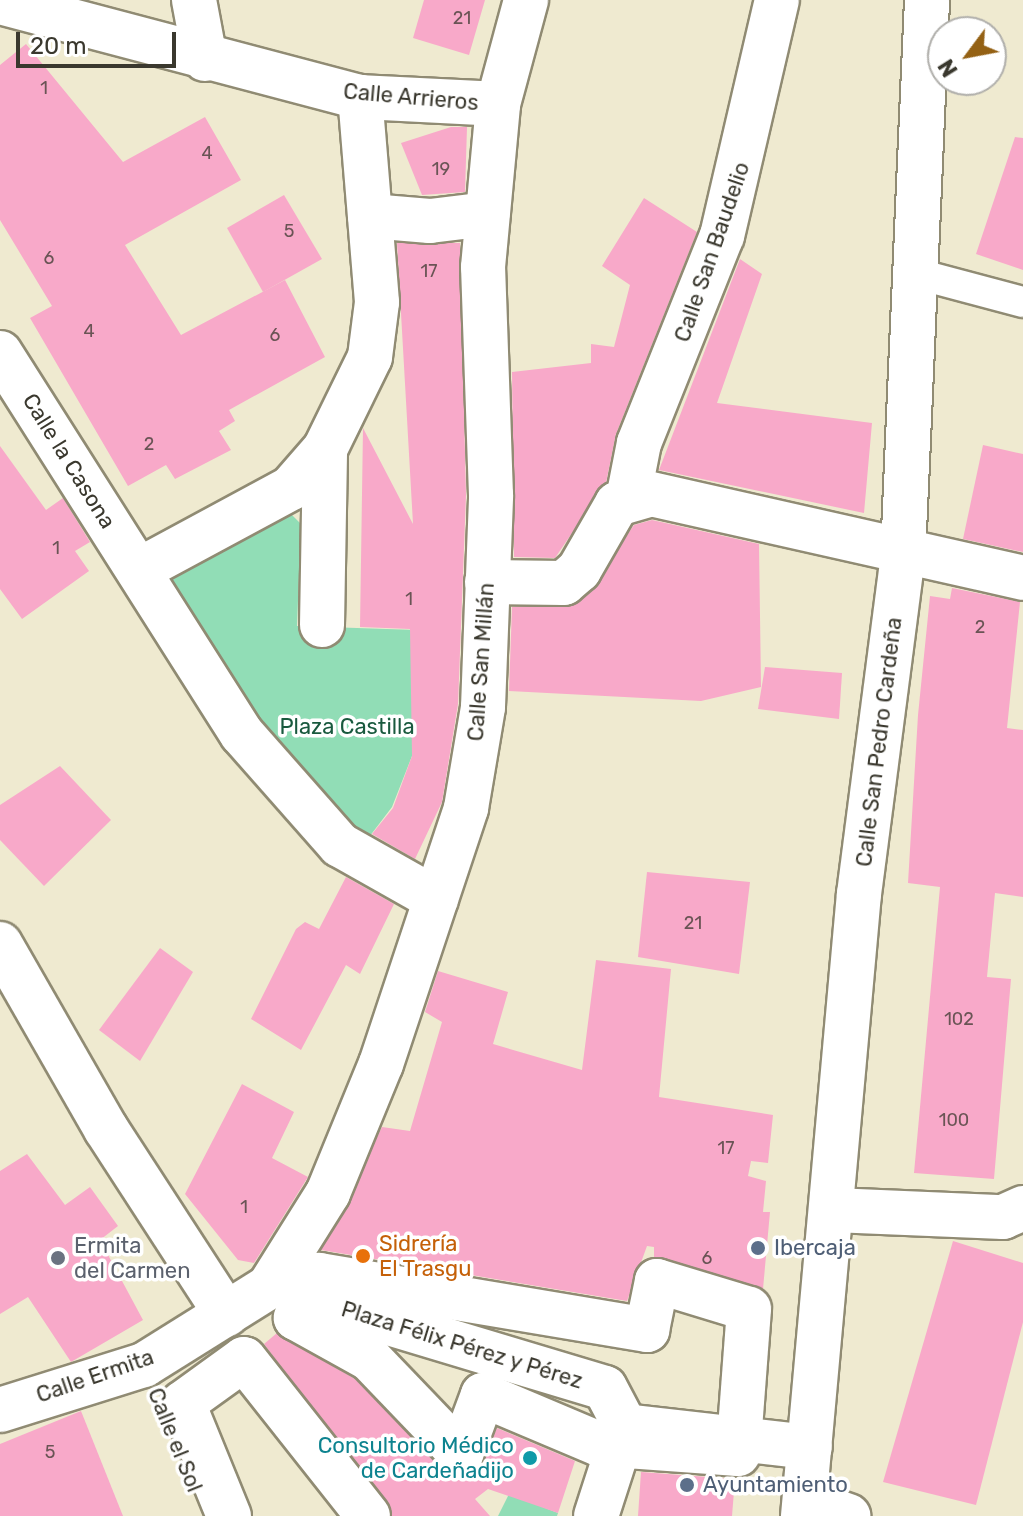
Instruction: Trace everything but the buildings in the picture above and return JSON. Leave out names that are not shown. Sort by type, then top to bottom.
[{"type":"street","points":[[194,0],[205,59]]},
{"type":"street","name":"Calle San Millán","points":[[288,1293],[436,899],[466,808],[483,707],[487,582],[488,214],[498,104],[526,0]]},
{"type":"street","name":"Calle San Baudelio","points":[[628,499],[639,443],[722,236],[777,0]]},
{"type":"street","name":"Calle San Pedro Cardeña","points":[[804,1508],[859,894],[903,555],[918,274],[927,0]]},
{"type":"street","name":"Calle Arrieros","points":[[0,2],[205,59],[360,97],[498,104]]},
{"type":"street","points":[[360,97],[377,302],[370,357],[325,449],[291,488],[139,570],[242,734],[291,793],[340,845],[436,899]]},
{"type":"street","points":[[370,216],[430,221],[488,214]]},
{"type":"street","name":"Calle la Casona","points":[[0,353],[139,570]]},
{"type":"street","points":[[322,625],[325,449]]},
{"type":"street","points":[[487,582],[564,583],[579,570],[607,516],[628,499],[675,498],[903,555],[1023,578]]},
{"type":"street","points":[[0,944],[51,1038],[226,1314]]},
{"type":"street","points":[[833,1210],[1003,1217],[1023,1208]]},
{"type":"street","name":"Plaza Félix Pérez y Pérez","points":[[288,1293],[319,1275],[647,1330],[657,1281],[749,1309],[739,1438]]},
{"type":"street","name":"Calle Ermita","points":[[0,1410],[144,1365],[226,1314],[288,1293]]},
{"type":"street","name":"Plaza Félix Pérez y Pérez","points":[[288,1293],[605,1388],[622,1436]]},
{"type":"street","name":"Plaza Félix Pérez y Pérez","points":[[288,1293],[296,1318],[370,1359],[461,1454],[483,1395],[622,1436],[739,1438],[810,1447]]},
{"type":"street","points":[[229,1516],[183,1403],[244,1359],[368,1516]]},
{"type":"street","name":"Calle el Sol","points":[[144,1365],[206,1516]]},
{"type":"street","points":[[596,1516],[622,1436]]},
{"type":"street","points":[[804,1508],[848,1516]]},
{"type":"lane","points":[[918,274],[1023,302]]},
{"type":"green space","name":"Plaza Castilla","points":[[288,511],[301,524],[297,626],[417,630],[412,756],[392,807],[363,845],[245,704],[167,577]]},
{"type":"green space","points":[[509,1494],[558,1513],[557,1516],[498,1516]]},
{"type":"place","name":"Ibercaja","points":[[758,1248]]},
{"type":"place","name":"Sidrería El Trasgu","points":[[363,1256]]},
{"type":"place","name":"Ermita del Carmen","points":[[58,1258]]},
{"type":"place","name":"Consultorio Médico de Cardeñadijo","points":[[530,1458]]},
{"type":"place","name":"Ayuntamiento","points":[[687,1485]]}]
